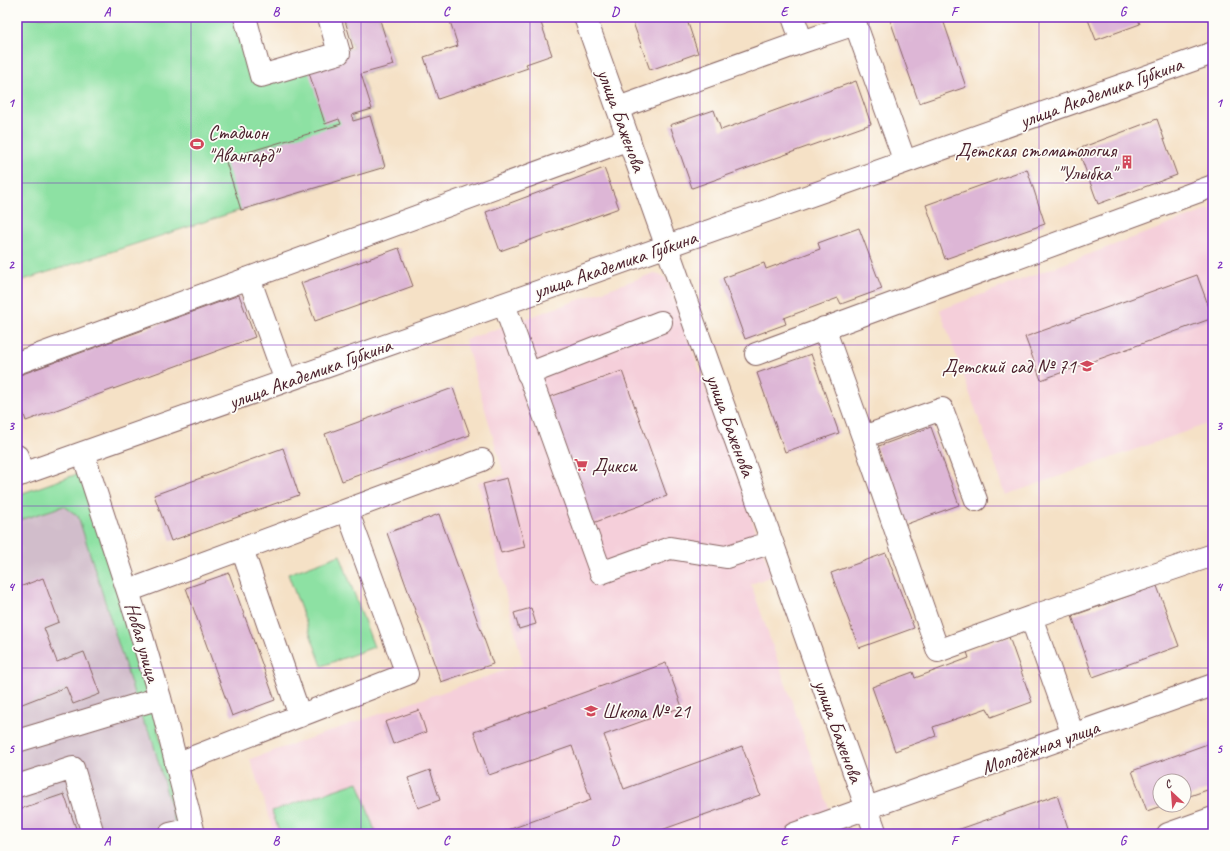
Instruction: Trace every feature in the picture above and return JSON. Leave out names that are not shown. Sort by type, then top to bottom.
[{"type":"street","points":[[245,17],[261,76],[339,53],[329,17]]},
{"type":"street","name":"улица Баженова","points":[[586,17],[876,834]]},
{"type":"street","points":[[793,17],[802,42]]},
{"type":"street","points":[[618,108],[802,42],[854,20],[905,162]]},
{"type":"street","name":"улица Академика Губкина","points":[[19,469],[83,453],[1213,53]]},
{"type":"street","points":[[17,363],[629,139]]},
{"type":"street","points":[[756,354],[1213,186]]},
{"type":"street","points":[[249,278],[286,381]]},
{"type":"street","points":[[504,304],[601,573],[670,548],[726,557],[772,542]]},
{"type":"street","points":[[528,374],[662,322]]},
{"type":"street","points":[[824,328],[864,437],[938,652],[1031,617],[1213,555]]},
{"type":"street","points":[[864,437],[942,409],[976,500]]},
{"type":"street","name":"Новая улица","points":[[83,453],[128,591],[160,698],[193,831]]},
{"type":"street","points":[[128,591],[482,460]]},
{"type":"street","points":[[176,764],[407,674],[347,510]]},
{"type":"street","points":[[242,549],[300,716]]},
{"type":"street","points":[[1031,617],[1073,735]]},
{"type":"street","name":"Молодёжная улица","points":[[794,834],[1213,685]]},
{"type":"street","points":[[17,741],[160,698]]},
{"type":"street","points":[[17,786],[73,768],[93,834]]},
{"type":"street","points":[[1168,834],[1213,818]]},
{"type":"street","points":[[170,834],[193,831]]},
{"type":"shaded area","name":"Детский сад № 71","points":[[1210,209],[1213,218],[1213,422],[1006,495],[940,310]]},
{"type":"shaded area","points":[[654,273],[665,277],[668,282],[772,576],[751,584],[838,834],[275,834],[250,759],[523,664],[478,482],[504,475],[465,340]]},
{"type":"shaded area","points":[[64,506],[78,515],[143,722],[151,735],[178,834],[17,834],[17,521]]},
{"type":"green space","name":"Стадион \"Авангард\"","points":[[17,17],[237,17],[252,78],[353,48],[344,17],[379,17],[394,65],[361,74],[372,109],[352,115],[354,121],[370,116],[385,167],[241,210],[17,282]]},
{"type":"green space","points":[[80,473],[150,697],[184,834],[178,834],[151,735],[143,722],[78,516],[64,506],[17,521],[17,495]]},
{"type":"green space","points":[[340,555],[374,647],[322,666],[288,574]]},
{"type":"green space","points":[[358,782],[376,834],[280,834],[272,811]]},
{"type":"building","points":[[344,17],[379,17],[394,65],[361,74],[372,109],[352,115],[353,121],[370,116],[385,167],[241,210],[225,159],[341,124],[339,119],[325,124],[306,63],[353,48]]},
{"type":"building","points":[[539,17],[552,55],[526,64],[528,68],[438,99],[424,57],[458,46],[449,18]]},
{"type":"building","points":[[631,17],[686,17],[698,53],[650,70]]},
{"type":"building","points":[[889,17],[942,17],[966,87],[919,103]]},
{"type":"building","points":[[1087,17],[1137,17],[1140,24],[1096,40]]},
{"type":"building","points":[[856,81],[871,124],[692,188],[670,125],[714,110],[721,130]]},
{"type":"building","name":"Детская стоматология \"Улыбка\"","points":[[1157,119],[1177,175],[1098,204],[1078,149]]},
{"type":"building","points":[[604,168],[619,208],[500,251],[486,212]]},
{"type":"building","points":[[1027,169],[1045,224],[945,259],[926,205]]},
{"type":"building","points":[[859,228],[882,289],[841,304],[838,298],[784,318],[786,324],[745,339],[723,278],[764,263],[766,269],[820,249],[818,243]]},
{"type":"building","points":[[399,248],[413,286],[315,321],[301,283]]},
{"type":"building","points":[[1197,275],[1213,318],[1041,380],[1025,337]]},
{"type":"building","points":[[239,295],[255,337],[26,421],[17,395],[17,376]]},
{"type":"building","points":[[811,354],[839,433],[785,452],[757,373]]},
{"type":"building","points":[[622,371],[667,496],[593,523],[547,398]]},
{"type":"building","points":[[453,388],[470,435],[342,481],[325,434]]},
{"type":"building","points":[[931,427],[959,505],[904,525],[876,447]]},
{"type":"building","points":[[283,448],[299,495],[171,541],[154,495]]},
{"type":"building","points":[[507,478],[525,547],[501,553],[483,484]]},
{"type":"building","points":[[439,514],[493,664],[441,682],[387,533]]},
{"type":"building","points":[[886,553],[914,628],[859,648],[831,573]]},
{"type":"building","points":[[229,573],[275,700],[232,716],[186,588]]},
{"type":"building","points":[[43,578],[59,622],[44,628],[57,662],[84,652],[100,694],[73,704],[66,687],[17,706],[17,588]]},
{"type":"building","points":[[1157,586],[1179,646],[1093,677],[1072,616]]},
{"type":"building","points":[[531,608],[536,624],[519,629],[514,613]]},
{"type":"building","points":[[1009,637],[1032,702],[991,717],[987,708],[933,727],[936,736],[895,751],[872,687],[913,672],[915,678],[969,658],[967,652]]},
{"type":"building","points":[[666,663],[682,707],[604,735],[624,789],[742,746],[760,795],[650,834],[497,834],[591,800],[572,746],[489,775],[474,732]]},
{"type":"building","points":[[419,710],[426,732],[393,744],[385,722]]},
{"type":"building","points":[[1213,742],[1213,788],[1192,795],[1192,773],[1152,773],[1152,809],[1147,811],[1132,771]]},
{"type":"building","points":[[430,770],[440,800],[418,808],[408,778]]},
{"type":"building","points":[[64,794],[78,834],[17,834],[17,810]]},
{"type":"building","points":[[1057,795],[1070,834],[946,834]]},
{"type":"place","name":"Стадион \"Авангард\"","points":[[197,144]]},
{"type":"place","name":"Детская стоматология \"Улыбка\"","points":[[1127,162]]},
{"type":"place","name":"Детский сад № 71","points":[[1087,366]]},
{"type":"place","name":"Дикси","points":[[581,465]]},
{"type":"place","name":"Школа № 21","points":[[591,711]]}]
